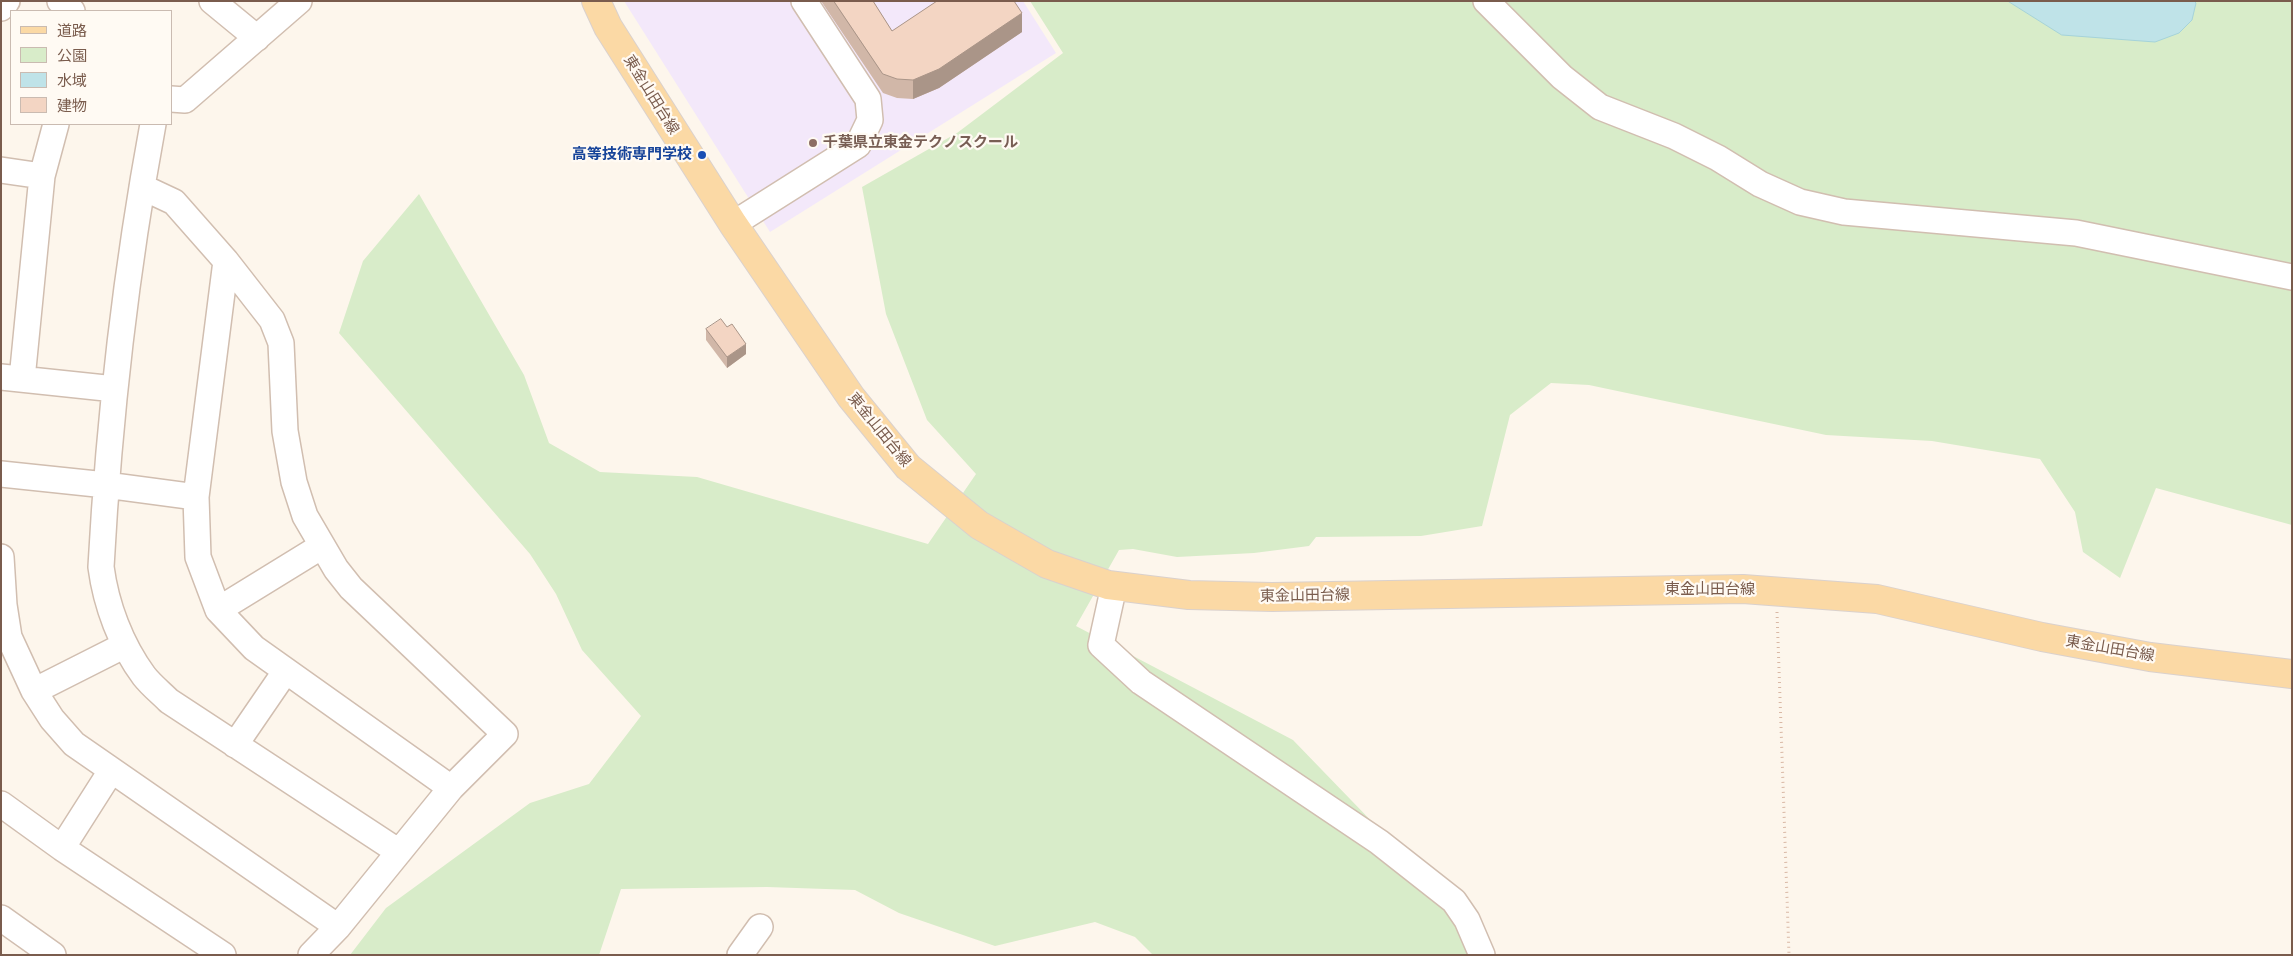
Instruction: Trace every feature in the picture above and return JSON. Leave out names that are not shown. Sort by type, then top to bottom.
[{"type":"main road","name":"東金山田台線","points":[[596,1],[608,27],[733,224],[851,397],[908,468],[980,525],[1048,564],[1114,586],[1189,595],[1272,597],[1743,589],[1877,599],[2042,638],[2150,656],[2292,674]]},
{"type":"street","points":[[1,8],[7,1]]},
{"type":"street","points":[[60,1],[71,10]]},
{"type":"street","points":[[212,1],[256,38]]},
{"type":"street","points":[[172,99],[185,100],[299,1]]},
{"type":"street","points":[[733,224],[858,145],[870,120],[868,99],[804,1]]},
{"type":"street","points":[[1486,1],[1562,77],[1600,107],[1674,136],[1718,158],[1760,184],[1800,202],[1844,212],[2076,233],[2292,277]]},
{"type":"street","points":[[56,125],[42,176],[12,378],[115,389]]},
{"type":"street","points":[[153,125],[142,187],[115,389],[101,567],[104,589],[124,645],[144,676],[169,701],[399,852]]},
{"type":"street","points":[[1,170],[42,176]]},
{"type":"street","points":[[142,187],[174,202],[226,261],[272,320],[281,343],[285,431],[294,482],[305,516],[322,546],[351,588],[505,734],[451,788],[338,927],[311,955]]},
{"type":"street","points":[[226,261],[196,497],[198,557],[218,610],[254,648],[285,672],[451,788]]},
{"type":"street","points":[[1,474],[196,497]]},
{"type":"street","points":[[218,610],[322,546]]},
{"type":"street","points":[[1,557],[4,605],[9,637],[34,691],[52,719],[74,744],[338,927]]},
{"type":"street","points":[[1114,586],[1101,645],[1141,682],[1379,842],[1454,901],[1467,920],[1482,955]]},
{"type":"street","points":[[34,691],[124,645]]},
{"type":"street","points":[[235,745],[285,672]]},
{"type":"street","points":[[62,848],[112,771]]},
{"type":"street","points":[[1,804],[62,848],[223,955]]},
{"type":"street","points":[[1,918],[53,955]]},
{"type":"street","points":[[740,955],[760,927]]},
{"type":"path","points":[[1777,592],[1789,955]]},
{"type":"shaded area","name":"千葉県立東金テクノスクール","points":[[624,1],[1023,1],[1056,53],[770,232]]},
{"type":"green space","points":[[1030,1],[2292,1],[2292,525],[2156,488],[2120,578],[2083,552],[2075,512],[2040,459],[1932,441],[1826,435],[1589,385],[1551,383],[1510,415],[1482,526],[1421,536],[1316,537],[1309,546],[1254,553],[1177,557],[1133,549],[1119,550],[1076,626],[1293,740],[1467,920],[1481,955],[1153,955],[1135,937],[1095,922],[995,946],[899,913],[855,890],[767,887],[621,889],[599,955],[350,955],[386,908],[530,803],[589,784],[641,716],[582,650],[556,594],[530,554],[339,333],[363,261],[419,194],[524,375],[549,443],[600,472],[697,477],[928,544],[976,474],[927,420],[886,314],[862,187],[957,133],[1063,53]]},
{"type":"water","points":[[2008,1],[2194,1],[2196,3],[2192,20],[2179,33],[2155,42],[2062,35]]},
{"type":"building","points":[[834,1],[873,1],[892,31],[937,1],[1014,1],[1022,13],[939,69],[913,80],[897,79],[883,74]]},
{"type":"building","points":[[721,319],[727,327],[732,324],[746,344],[727,357],[706,329]]},
{"type":"place","name":"千葉県立東金テクノスクール","points":[[813,143]]},
{"type":"place","name":"高等技術専門学校","points":[[702,155]]}]
